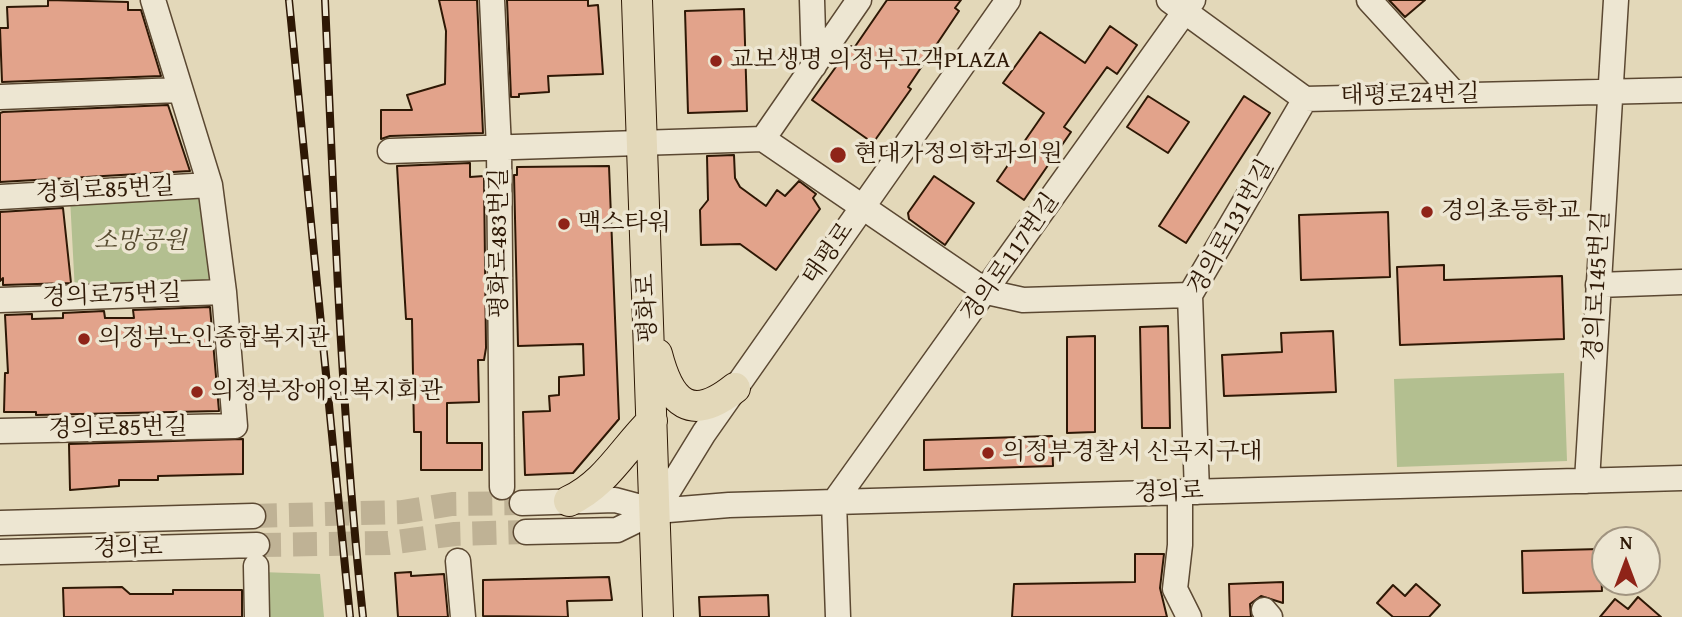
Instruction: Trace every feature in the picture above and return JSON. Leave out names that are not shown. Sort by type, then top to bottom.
[{"type":"main road","name":"평화로","points":[[636,0],[658,617]]},
{"type":"main road","points":[[649,324],[662,373],[680,400],[696,407],[705,406],[716,403],[735,387]]},
{"type":"main road","points":[[569,501],[600,481],[630,442],[652,421]]},
{"type":"street","points":[[153,0],[178,90],[210,185],[224,292]]},
{"type":"street","name":"평화로483번길","points":[[492,0],[499,148],[502,487]]},
{"type":"street","points":[[812,0],[814,66]]},
{"type":"street","points":[[762,139],[859,0]]},
{"type":"street","name":"태평로","points":[[656,512],[735,387],[1008,0]]},
{"type":"street","points":[[1370,0],[1457,95]]},
{"type":"street","name":"경의로145번길","points":[[1587,481],[1616,0]]},
{"type":"street","name":"태평로24번길","points":[[1182,4],[1305,99],[1682,90]]},
{"type":"street","name":"경의로117번길","points":[[834,502],[987,292],[1182,4]]},
{"type":"street","points":[[0,97],[178,90]]},
{"type":"street","name":"경의로131번길","points":[[1189,617],[1175,589],[1188,492],[1190,295],[1305,99]]},
{"type":"street","points":[[390,151],[762,139],[987,292],[1023,300],[1190,295]]},
{"type":"street","name":"경희로85번길","points":[[0,197],[210,185]]},
{"type":"street","points":[[1598,285],[1682,282]]},
{"type":"street","name":"경의로75번길","points":[[0,300],[224,292]]},
{"type":"street","name":"경의로85번길","points":[[0,432],[235,426],[224,292]]},
{"type":"street","name":"경의로","points":[[526,532],[617,530],[656,512],[729,505],[1682,478]]},
{"type":"street","name":"경의로","points":[[522,502],[615,500],[656,512]]},
{"type":"street","points":[[834,502],[838,617]]},
{"type":"street","name":"경의로","points":[[0,523],[253,516]]},
{"type":"street","name":"경의로","points":[[0,552],[256,556],[257,617]]},
{"type":"street","points":[[458,561],[463,617]]},
{"type":"green space","name":"소망공원","points":[[203,193],[210,288],[75,292],[70,198]]},
{"type":"green space","points":[[1564,373],[1567,461],[1397,467],[1394,379]]},
{"type":"green space","points":[[260,572],[320,574],[324,617],[264,617]]},
{"type":"building","points":[[48,0],[128,2],[128,10],[141,10],[161,76],[2,82],[0,28],[8,28],[7,7],[48,6]]},
{"type":"building","points":[[439,0],[477,0],[483,133],[390,136],[381,139],[381,110],[412,110],[407,95],[445,84],[446,31]]},
{"type":"building","points":[[507,0],[588,0],[588,6],[598,5],[603,74],[548,76],[549,92],[511,97]]},
{"type":"building","points":[[887,0],[961,0],[955,8],[959,11],[908,87],[911,89],[873,143],[812,100],[851,46],[854,48]]},
{"type":"building","points":[[1389,0],[1425,0],[1405,17]]},
{"type":"building","name":"교보생명 의정부고객PLAZA","points":[[744,9],[747,111],[688,113],[685,11]]},
{"type":"building","points":[[1110,26],[1137,45],[1117,74],[1107,67],[1064,127],[1071,132],[1024,200],[997,181],[1044,113],[1003,83],[1040,32],[1085,63]]},
{"type":"building","points":[[1148,96],[1189,122],[1168,153],[1127,127]]},
{"type":"building","points":[[1244,96],[1270,113],[1186,243],[1159,226]]},
{"type":"building","points":[[168,105],[190,171],[0,182],[0,113]]},
{"type":"building","points":[[734,155],[735,178],[740,187],[766,206],[777,190],[785,196],[799,181],[816,194],[813,198],[820,209],[776,270],[740,244],[701,245],[700,210],[708,200],[707,156]]},
{"type":"building","points":[[470,163],[470,177],[484,176],[486,348],[484,360],[478,360],[479,402],[447,403],[447,443],[482,443],[482,470],[421,470],[421,432],[414,432],[412,319],[406,319],[397,166]]},
{"type":"building","points":[[609,166],[619,419],[573,473],[525,475],[523,412],[550,411],[549,396],[559,395],[559,377],[584,375],[583,344],[518,346],[514,175],[517,175],[517,167]]},
{"type":"building","points":[[934,176],[974,203],[945,245],[909,219],[908,213]]},
{"type":"building","points":[[63,208],[71,283],[3,285],[3,278],[0,281],[0,212]]},
{"type":"building","points":[[1388,212],[1390,277],[1301,280],[1299,215]]},
{"type":"building","points":[[1444,265],[1444,280],[1562,276],[1564,339],[1400,345],[1397,267]]},
{"type":"building","points":[[210,307],[219,411],[36,415],[36,412],[4,412],[5,373],[8,373],[5,315],[32,314],[32,319],[63,318],[63,313],[104,311],[105,318],[134,318],[133,310]]},
{"type":"building","points":[[1168,326],[1170,428],[1142,428],[1140,327]]},
{"type":"building","points":[[1333,331],[1336,392],[1224,396],[1222,355],[1282,352],[1281,333]]},
{"type":"building","points":[[1095,336],[1095,432],[1067,433],[1067,337]]},
{"type":"building","name":"의정부경찰서 신곡지구대","points":[[1052,436],[1053,466],[924,470],[924,440]]},
{"type":"building","points":[[243,439],[243,474],[158,476],[158,480],[119,480],[119,486],[70,490],[69,444]]},
{"type":"building","points":[[1591,549],[1591,591],[1523,593],[1522,551]]},
{"type":"building","points":[[1135,554],[1164,554],[1160,588],[1167,617],[1012,617],[1014,584],[1135,582]]},
{"type":"building","points":[[411,572],[411,576],[444,574],[448,617],[398,617],[395,573]]},
{"type":"building","points":[[609,577],[612,600],[567,601],[568,617],[483,616],[483,580]]},
{"type":"building","points":[[1283,582],[1283,603],[1261,596],[1250,604],[1251,617],[1230,617],[1229,584]]},
{"type":"building","points":[[1416,584],[1440,605],[1429,617],[1393,617],[1377,603],[1393,585],[1405,596]]},
{"type":"building","points":[[122,587],[130,594],[173,594],[173,590],[242,590],[242,617],[64,617],[63,588]]},
{"type":"building","points":[[768,595],[769,617],[700,617],[699,597]]},
{"type":"building","points":[[1638,597],[1661,617],[1600,617],[1615,599],[1628,609]]},
{"type":"tunnel","points":[[253,516],[402,512],[452,504],[522,503]]},
{"type":"tunnel","points":[[257,545],[388,543],[455,534],[526,532]]},
{"type":"railway","points":[[289,0],[350,617]]},
{"type":"railway","points":[[325,0],[344,386],[363,617]]},
{"type":"place","name":"교보생명 의정부고객PLAZA","points":[[716,61]]},
{"type":"place","name":"현대가정의학과의원","points":[[838,155]]},
{"type":"place","name":"경의초등학교","points":[[1427,212]]},
{"type":"place","name":"맥스타워","points":[[564,224]]},
{"type":"place","name":"의정부노인종합복지관","points":[[84,339]]},
{"type":"place","name":"의정부장애인복지회관","points":[[197,392]]},
{"type":"place","name":"의정부경찰서 신곡지구대","points":[[988,453]]}]
